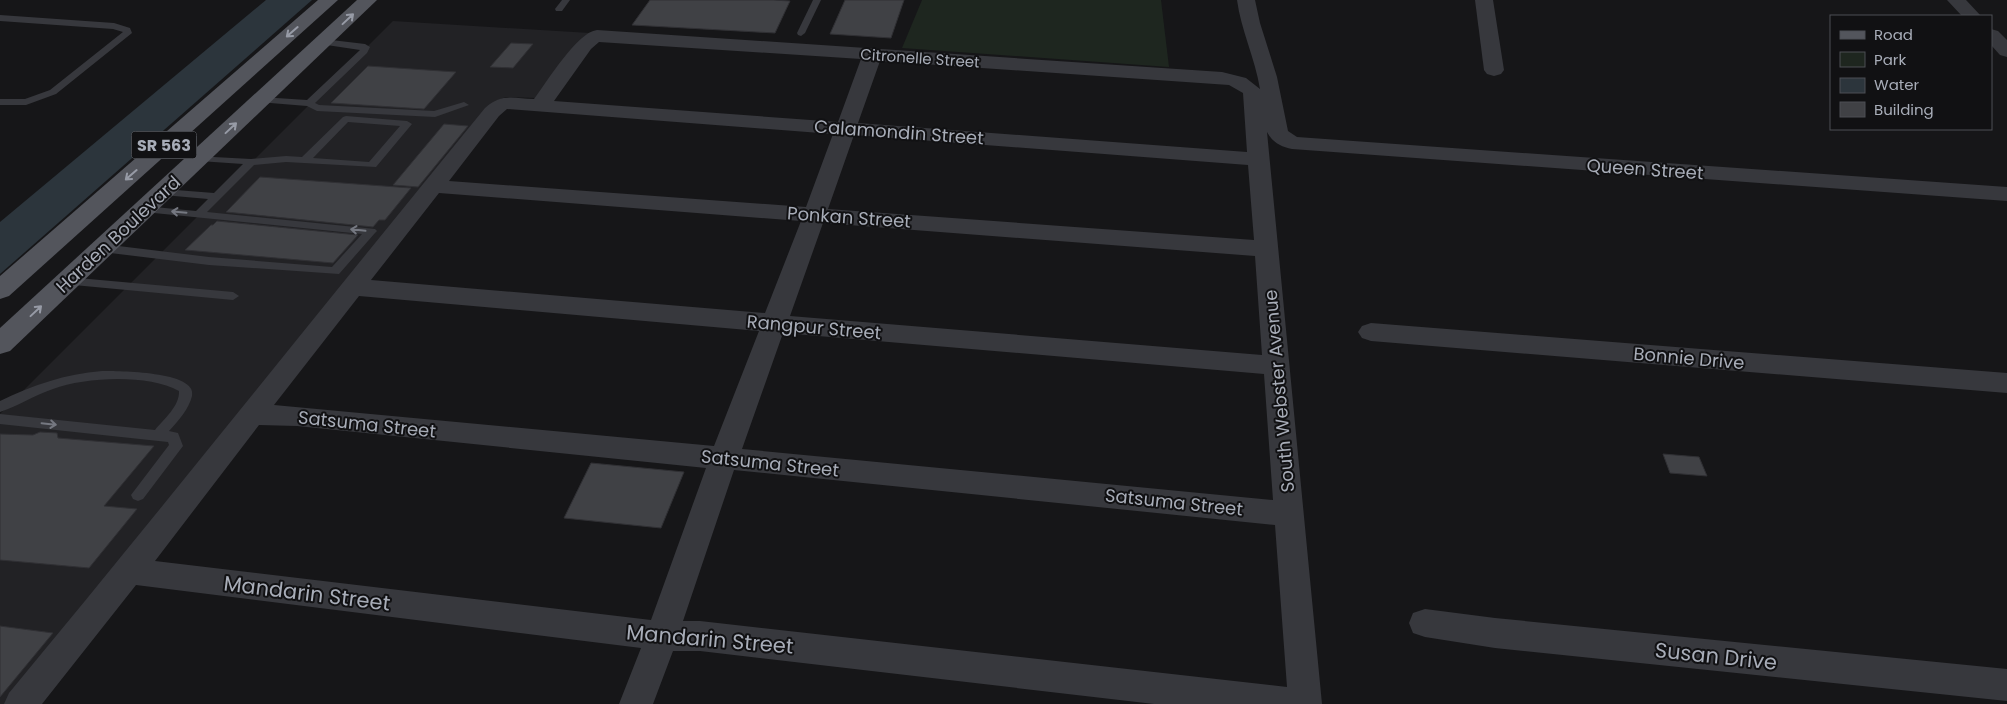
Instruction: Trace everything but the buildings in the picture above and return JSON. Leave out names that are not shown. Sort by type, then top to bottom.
[{"type":"main road","name":"Harden Boulevard","points":[[0,290],[329,0]]},
{"type":"main road","name":"Harden Boulevard","points":[[0,344],[368,0]]},
{"type":"street","name":"Queen Street","points":[[1246,0],[1251,28],[1263,60],[1277,131],[1292,143],[2007,194]]},
{"type":"street","points":[[1484,0],[1494,70]]},
{"type":"street","points":[[1956,0],[1971,15]]},
{"type":"street","name":"Citronelle Street","points":[[541,104],[584,45],[594,36],[1222,78],[1242,83]]},
{"type":"street","points":[[1992,36],[2007,52]]},
{"type":"street","points":[[636,704],[663,636],[724,459],[872,55]]},
{"type":"street","name":"South Webster Avenue","points":[[1242,83],[1249,87],[1253,93],[1257,159],[1267,249],[1305,704]]},
{"type":"street","name":"Calamondin Street","points":[[432,186],[492,112],[502,103],[541,104],[1257,159]]},
{"type":"street","points":[[21,704],[129,571],[252,414],[343,279],[432,186]]},
{"type":"street","name":"Ponkan Street","points":[[432,186],[1267,249]]},
{"type":"street","name":"Rangpur Street","points":[[343,279],[774,324],[1276,366]]},
{"type":"street","name":"Bonnie Drive","points":[[1371,332],[2007,383]]},
{"type":"street","name":"Satsuma Street","points":[[252,414],[297,416],[1289,514]]},
{"type":"street","name":"Mandarin Street","points":[[129,571],[663,636],[700,636],[1291,704]]},
{"type":"street","name":"Susan Drive","points":[[1425,623],[1495,634],[2007,685]]},
{"type":"lane","points":[[559,9],[566,0]]},
{"type":"lane","points":[[801,33],[817,0]]},
{"type":"lane","points":[[0,18],[114,26],[127,30],[128,33],[53,92],[26,102],[0,102]]},
{"type":"lane","points":[[309,103],[364,51],[365,47],[323,42]]},
{"type":"lane","points":[[261,100],[309,103],[317,108],[435,114],[464,105]]},
{"type":"lane","points":[[199,158],[251,162],[286,159],[372,165],[407,124],[346,119],[305,160]]},
{"type":"lane","points":[[199,214],[251,162]]},
{"type":"lane","points":[[163,192],[217,196]]},
{"type":"lane","points":[[102,248],[343,279],[371,231],[144,209]]},
{"type":"lane","points":[[68,281],[232,296]]},
{"type":"lane","points":[[0,407],[26,394],[83,376],[112,374],[152,378],[175,383],[185,389],[186,395],[177,413],[159,434]]},
{"type":"lane","points":[[0,419],[173,436],[176,446],[138,495]]},
{"type":"shaded area","points":[[393,21],[590,33],[536,98],[506,97],[495,101],[6,704],[0,704],[0,414]]},
{"type":"green space","points":[[922,0],[1161,0],[1169,67],[902,48]]},
{"type":"water","points":[[266,0],[312,0],[0,274],[0,222]]}]
